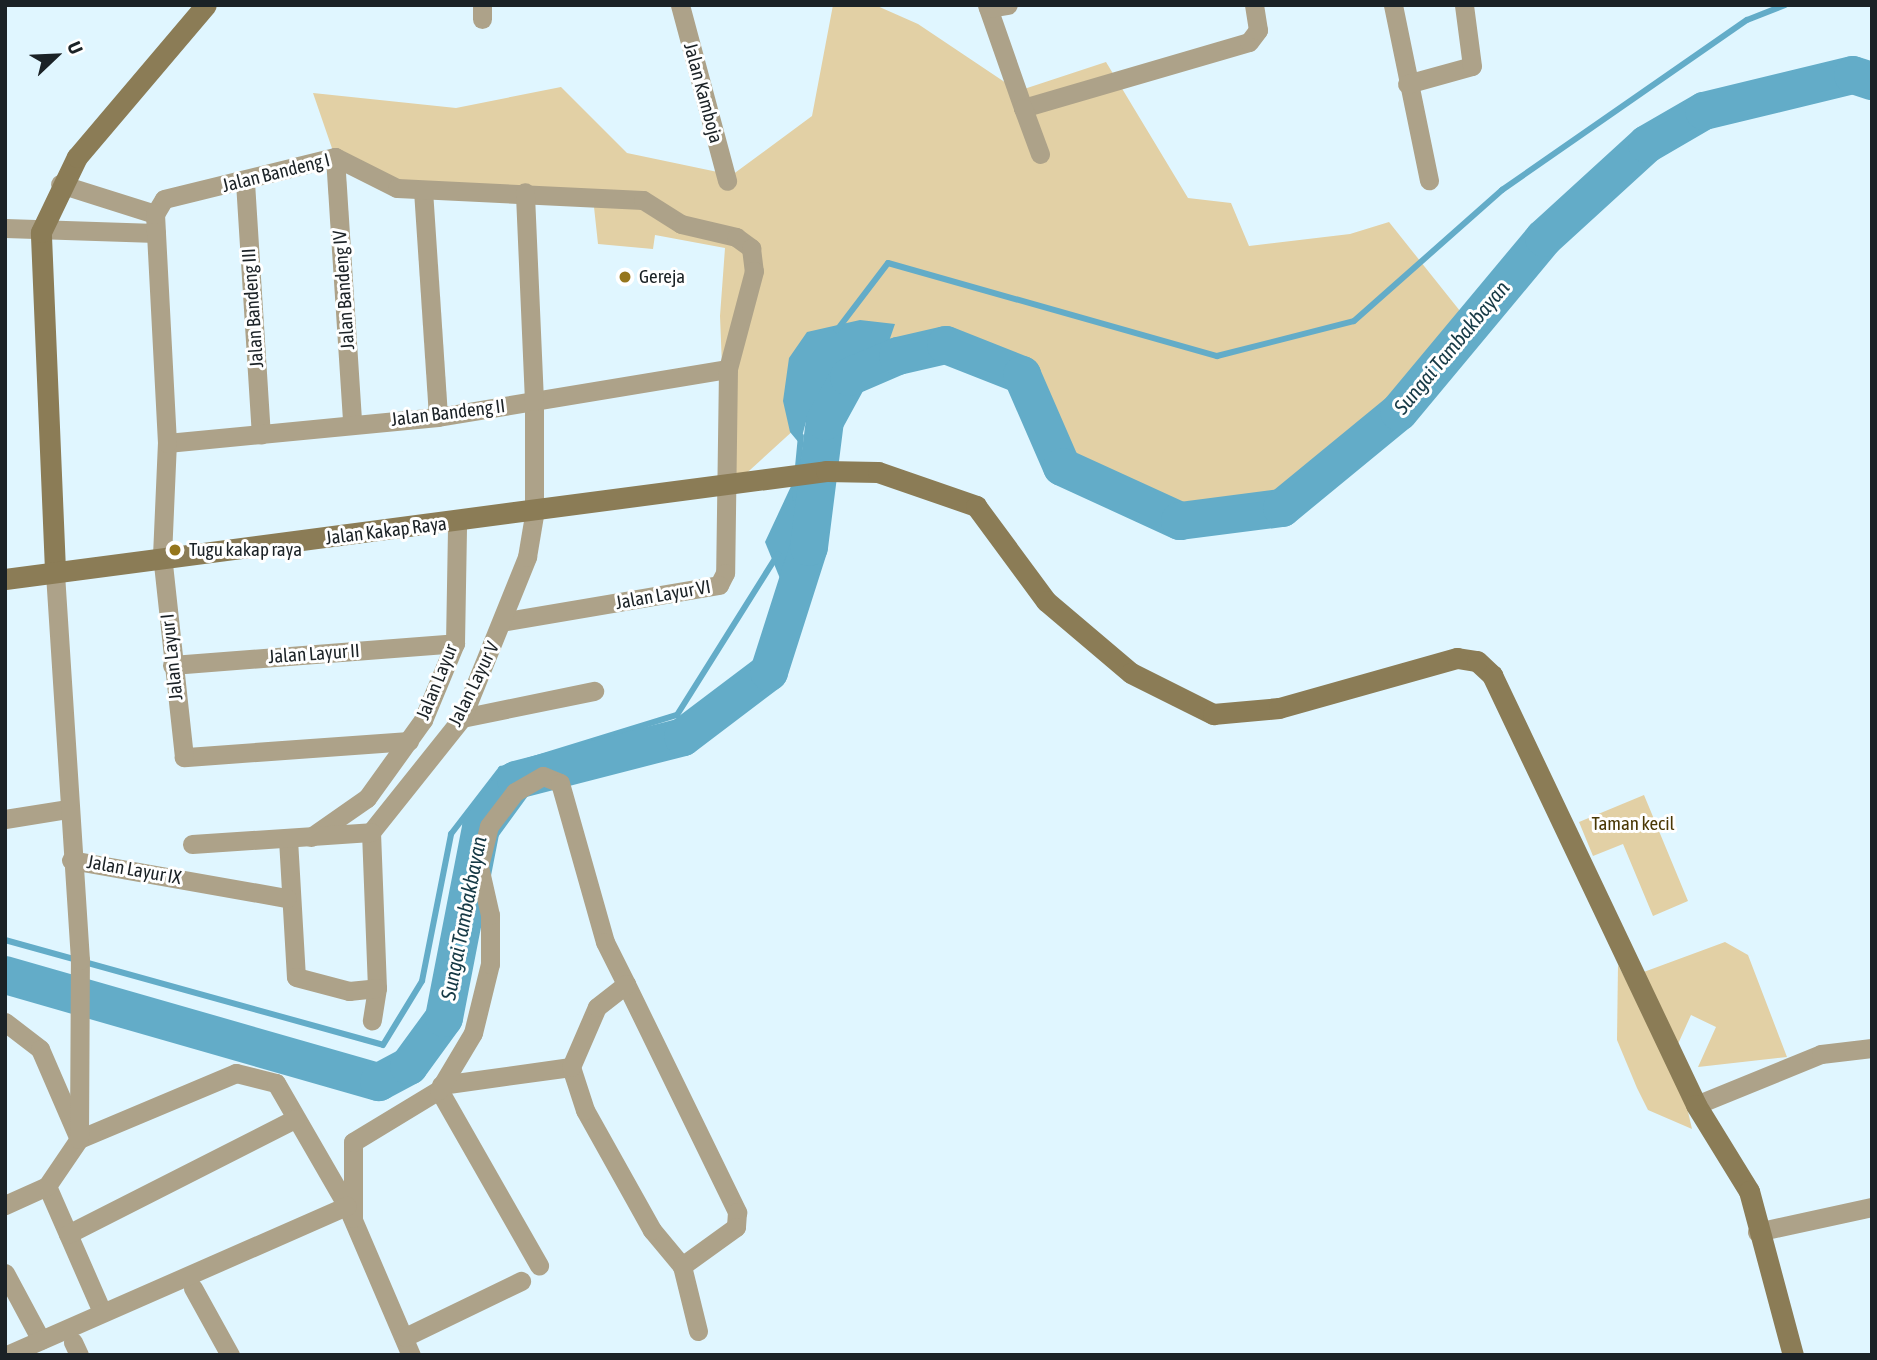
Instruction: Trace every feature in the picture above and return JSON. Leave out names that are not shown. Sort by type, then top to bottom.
[{"type":"street","points":[[79,1139],[80,960],[71,860],[55,570],[41,232],[60,184],[206,5]]},
{"type":"street","name":"Jalan Kamboja","points":[[680,5],[727,181]]},
{"type":"street","points":[[1008,5],[988,6],[1040,154]]},
{"type":"street","points":[[1023,108],[1249,41],[1258,30],[1254,5]]},
{"type":"street","points":[[1393,5],[1407,84],[1429,180]]},
{"type":"street","points":[[1407,84],[1472,66],[1464,5]]},
{"type":"street","name":"Jalan Bandeng I","points":[[156,224],[164,199],[245,182],[335,157],[397,188],[525,192],[643,200],[681,224],[746,243],[755,255],[754,271],[728,369],[724,484]]},
{"type":"street","name":"Jalan Bandeng IV","points":[[335,157],[352,423]]},
{"type":"street","name":"Jalan Bandeng III","points":[[245,182],[261,434]]},
{"type":"street","points":[[60,184],[156,224]]},
{"type":"street","points":[[423,190],[438,417]]},
{"type":"street","name":"Jalan Layur V","points":[[372,832],[462,718],[506,621],[534,514],[534,401],[525,192]]},
{"type":"street","points":[[5,228],[41,232],[156,224]]},
{"type":"street","points":[[156,224],[167,443],[162,556]]},
{"type":"street","name":"Jalan Bandeng II","points":[[167,443],[352,423],[438,417],[728,369]]},
{"type":"street","name":"Jalan Kakap Raya","points":[[5,579],[162,556],[534,514],[826,471],[916,480],[976,506],[1046,601],[1131,673],[1213,714],[1279,708],[1457,658],[1477,661],[1492,675],[1696,1105],[1749,1191],[1757,1232],[1793,1355]]},
{"type":"street","name":"Jalan Layur VI","points":[[506,621],[719,585],[725,573],[724,484]]},
{"type":"street","name":"Jalan Layur","points":[[311,837],[367,798],[409,741],[455,643],[457,523]]},
{"type":"street","name":"Jalan Layur I","points":[[162,556],[184,757],[409,741]]},
{"type":"street","name":"Jalan Layur II","points":[[172,665],[455,643]]},
{"type":"street","points":[[462,718],[594,691]]},
{"type":"street","points":[[440,1088],[473,1033],[490,964],[490,915],[479,866],[489,826],[515,792],[543,776],[560,783],[595,917],[737,1212],[736,1227],[682,1266]]},
{"type":"street","points":[[5,819],[68,809]]},
{"type":"street","points":[[192,844],[372,832],[377,988],[372,1021]]},
{"type":"street","points":[[288,839],[287,898],[294,970],[301,982],[377,988]]},
{"type":"street","name":"Jalan Layur IX","points":[[71,860],[287,898]]},
{"type":"street","points":[[626,984],[597,1007],[571,1067],[585,1110],[632,1194],[682,1266],[698,1331]]},
{"type":"street","points":[[5,1022],[40,1049],[79,1139]]},
{"type":"street","points":[[1696,1105],[1821,1054],[1872,1048]]},
{"type":"street","points":[[350,1212],[354,1142],[440,1088],[571,1067]]},
{"type":"street","points":[[5,1205],[47,1186],[79,1139],[247,1071],[276,1083],[350,1212],[408,1346],[521,1280]]},
{"type":"street","points":[[440,1088],[539,1265]]},
{"type":"street","points":[[68,1234],[295,1119]]},
{"type":"street","points":[[47,1186],[102,1312]]},
{"type":"street","points":[[1757,1232],[1872,1207]]},
{"type":"street","points":[[7,1355],[102,1312],[350,1212]]},
{"type":"street","points":[[5,1273],[41,1340]]},
{"type":"street","points":[[193,1288],[230,1355]]},
{"type":"green space","points":[[833,5],[875,5],[918,24],[1018,91],[1106,62],[1188,198],[1231,203],[1249,246],[1350,234],[1389,222],[1460,311],[1391,400],[1275,495],[1171,512],[1067,463],[1028,369],[939,333],[842,365],[807,418],[727,491],[720,316],[725,248],[655,235],[653,249],[598,244],[594,207],[424,193],[335,157],[313,93],[456,108],[561,87],[627,153],[732,175],[812,116]]},
{"type":"green space","name":"Taman kecil","points":[[1644,795],[1688,901],[1653,916],[1623,844],[1593,856],[1579,822]]},
{"type":"green space","points":[[1725,942],[1748,955],[1787,1057],[1698,1067],[1716,1027],[1691,1015],[1673,1055],[1641,973]]},
{"type":"green space","points":[[1618,965],[1681,1081],[1692,1129],[1648,1110],[1637,1088],[1617,1040]]},
{"type":"water","points":[[860,320],[895,324],[886,350],[842,365],[807,418],[800,444],[790,432],[783,401],[789,358],[807,332]]},
{"type":"water","points":[[793,482],[809,547],[799,589],[781,581],[765,542]]},
{"type":"waterway","points":[[837,330],[888,263],[1217,356],[1354,321],[1502,190],[1747,20],[1785,5]]},
{"type":"waterway","name":"Sungai Tambakbayan","points":[[5,975],[379,1082],[409,1066],[444,1018],[481,828],[516,780],[683,737],[769,672],[809,547],[825,421],[849,377],[898,356],[946,345],[1022,375],[1062,467],[1180,521],[1282,508],[1399,412],[1544,238],[1647,144],[1704,111],[1853,75],[1872,81]]},
{"type":"waterway","points":[[795,498],[801,436]]},
{"type":"waterway","points":[[5,940],[383,1045],[422,981],[451,834],[501,769],[677,715],[778,554]]},
{"type":"place","name":"Gereja","points":[[625,277]]},
{"type":"place","name":"Tugu kakap raya","points":[[175,550]]}]
